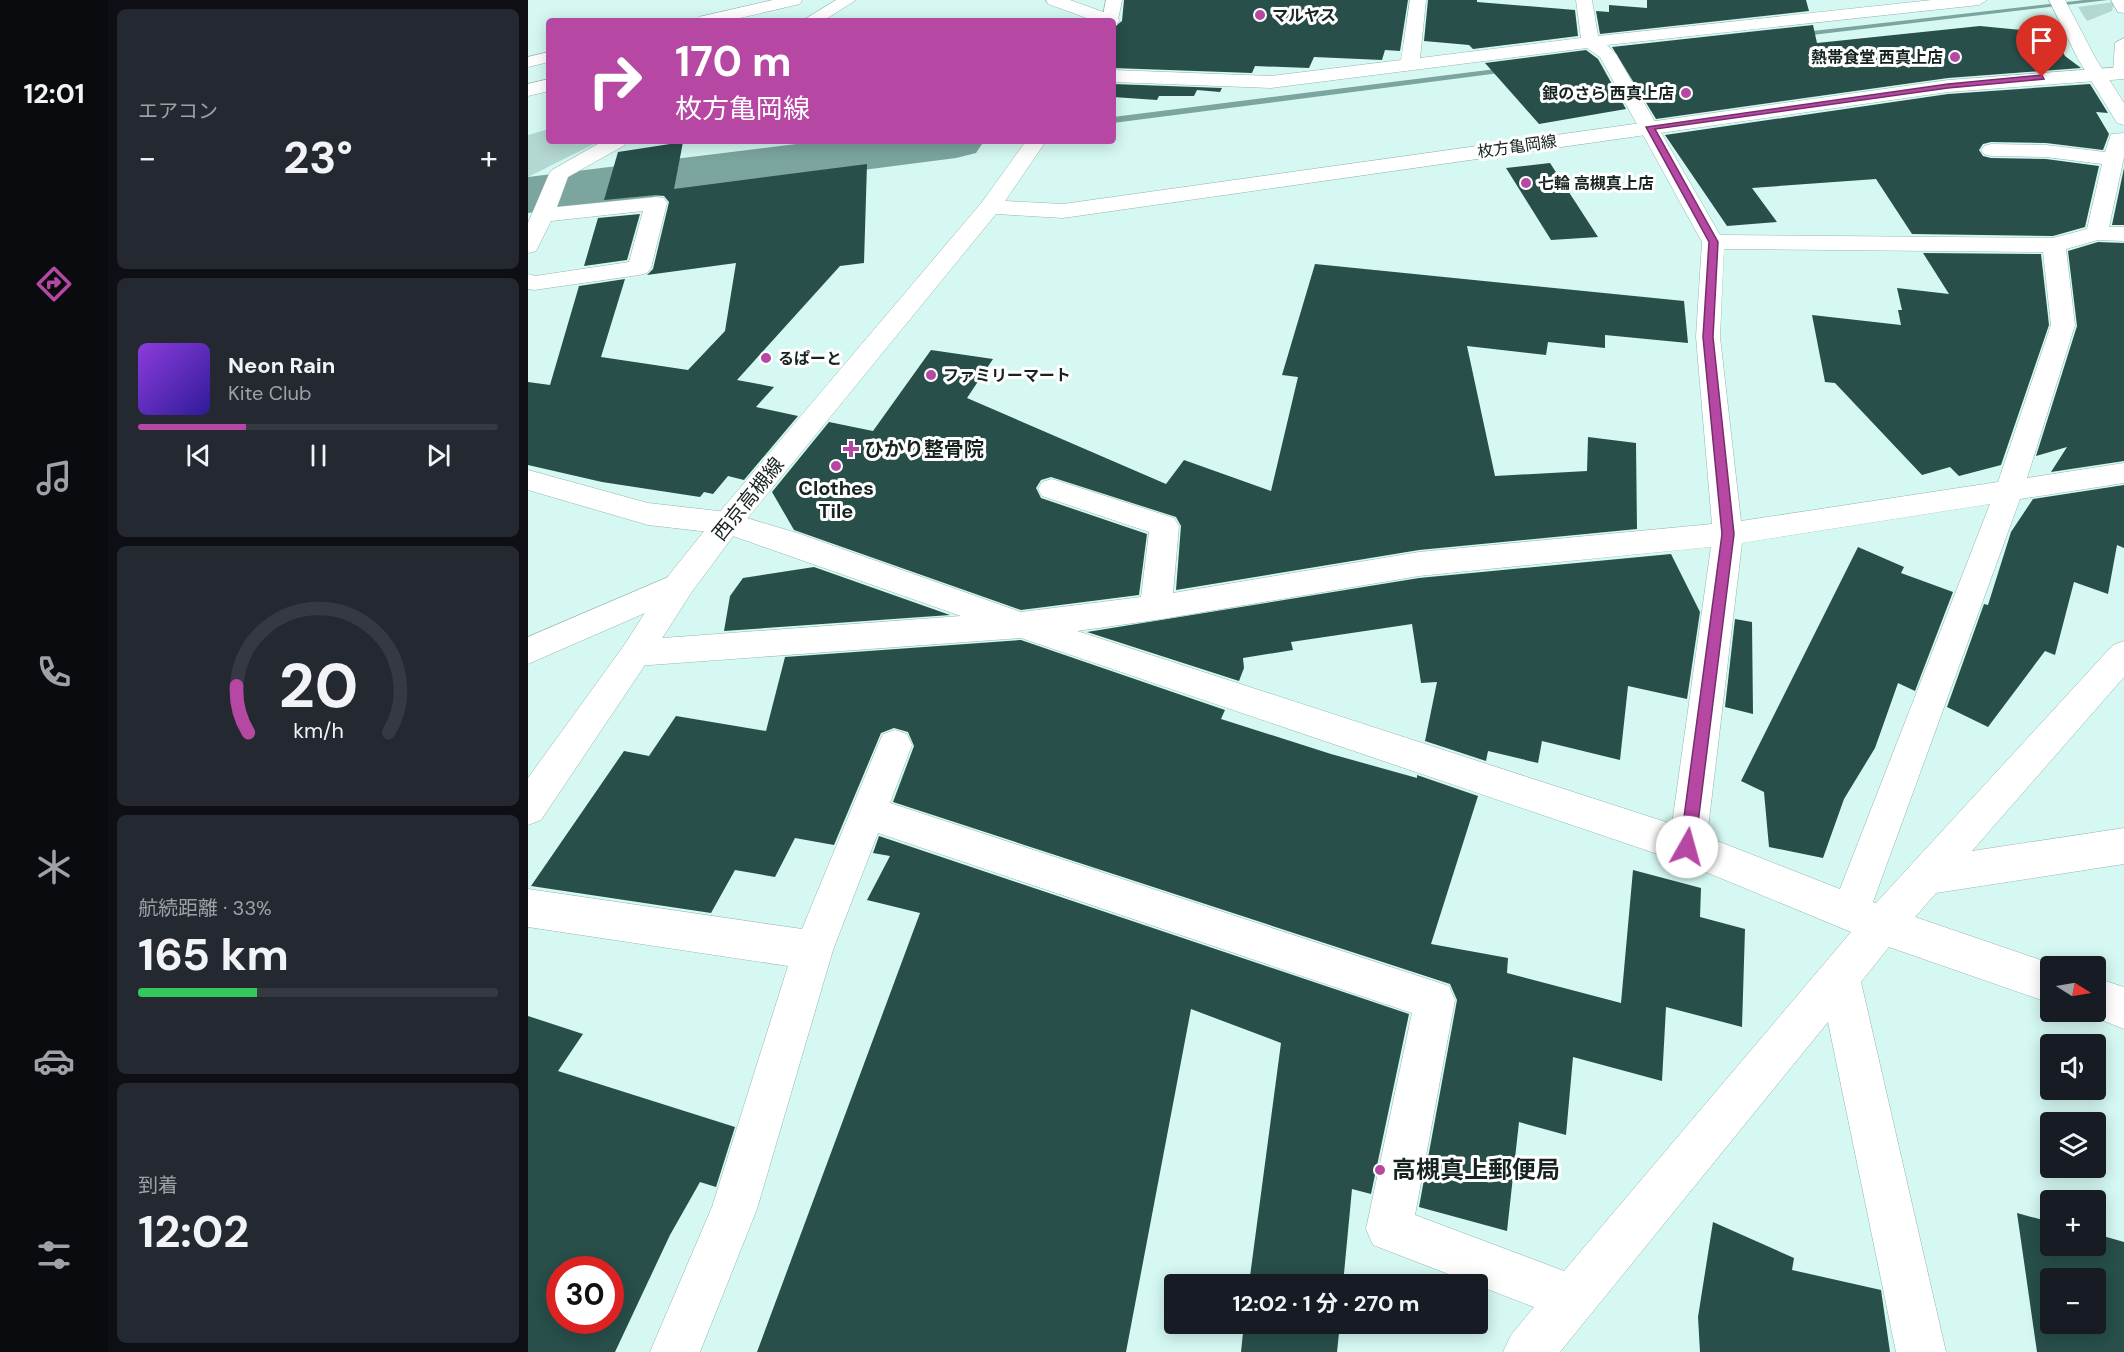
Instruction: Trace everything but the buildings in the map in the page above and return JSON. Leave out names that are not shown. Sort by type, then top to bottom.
[{"type":"street","points":[[718,18],[794,0]]},
{"type":"street","points":[[814,18],[848,0]]},
{"type":"street","points":[[1054,0],[1103,18]]},
{"type":"street","points":[[1111,18],[1114,0]]},
{"type":"street","points":[[1410,63],[1418,0]]},
{"type":"street","points":[[1584,0],[1590,42],[1607,54],[1713,242],[1708,337],[1728,534],[1687,847]]},
{"type":"street","points":[[1116,76],[1271,82],[1590,42],[1751,15],[1979,0]]},
{"type":"street","points":[[2057,0],[2096,75],[2123,117],[2097,232]]},
{"type":"street","points":[[2119,0],[2124,8]]},
{"type":"street","points":[[2123,73],[2124,43]]},
{"type":"street","points":[[528,62],[546,58]]},
{"type":"street","name":"枚方亀岡線","points":[[990,207],[1063,211],[1948,86],[2123,73]]},
{"type":"street","points":[[528,90],[546,86]]},
{"type":"street","points":[[528,246],[559,174],[613,144]]},
{"type":"street","points":[[990,207],[1034,144]]},
{"type":"street","points":[[1991,150],[2046,151],[2113,159]]},
{"type":"street","points":[[528,281],[534,283],[639,268],[656,203],[548,201]]},
{"type":"street","name":"西京高槻線","points":[[528,808],[636,653],[680,584],[727,523],[990,207]]},
{"type":"street","points":[[1713,242],[2054,245],[2097,232],[2124,234]]},
{"type":"street","points":[[1528,1352],[1839,976],[1866,919],[2063,325],[2054,245]]},
{"type":"street","points":[[636,653],[1021,625],[1156,608],[1419,564],[1728,534],[2124,473]]},
{"type":"street","points":[[528,480],[648,514],[727,523],[789,542],[1021,625],[1687,847],[1866,919],[2040,980]]},
{"type":"street","points":[[1052,489],[1164,526],[1156,608]]},
{"type":"street","points":[[528,651],[680,584]]},
{"type":"street","points":[[1866,919],[1926,876],[2124,654]]},
{"type":"street","points":[[675,1352],[734,1209],[813,950],[895,745]]},
{"type":"street","points":[[868,813],[1435,1000],[1389,1229],[1573,1298]]},
{"type":"street","points":[[1926,876],[2124,846]]},
{"type":"street","points":[[528,908],[813,950]]},
{"type":"street","points":[[1839,976],[1921,1352]]},
{"type":"street","points":[[2106,1002],[2124,1008]]},
{"type":"shaded area","points":[[2114,2],[2112,11],[2087,21],[2078,7]]},
{"type":"shaded area","points":[[546,130],[546,144],[594,144],[528,177],[528,135]]},
{"type":"waterway","points":[[1795,35],[2104,0]]},
{"type":"waterway","points":[[1116,120],[1512,69]]},
{"type":"waterway","points":[[528,195],[932,144]]},
{"type":"place","name":"マルヤス","points":[[1260,15]]},
{"type":"place","name":"熱帯食堂 西真上店","points":[[1955,57]]},
{"type":"place","name":"銀のさら 西真上店","points":[[1686,93]]},
{"type":"place","name":"七輪 高槻真上店","points":[[1526,183]]},
{"type":"place","name":"るぱーと","points":[[766,358]]},
{"type":"place","name":"ファミリーマート","points":[[931,375]]},
{"type":"place","name":"ひかり整骨院","points":[[851,449]]},
{"type":"place","name":"Clothes Tile","points":[[836,466]]},
{"type":"place","name":"高槻真上郵便局","points":[[1380,1170]]},
{"type":"route","points":[[1687,847],[1728,534],[1708,337],[1713,242],[1650,127],[1948,86],[2042,77]]}]
